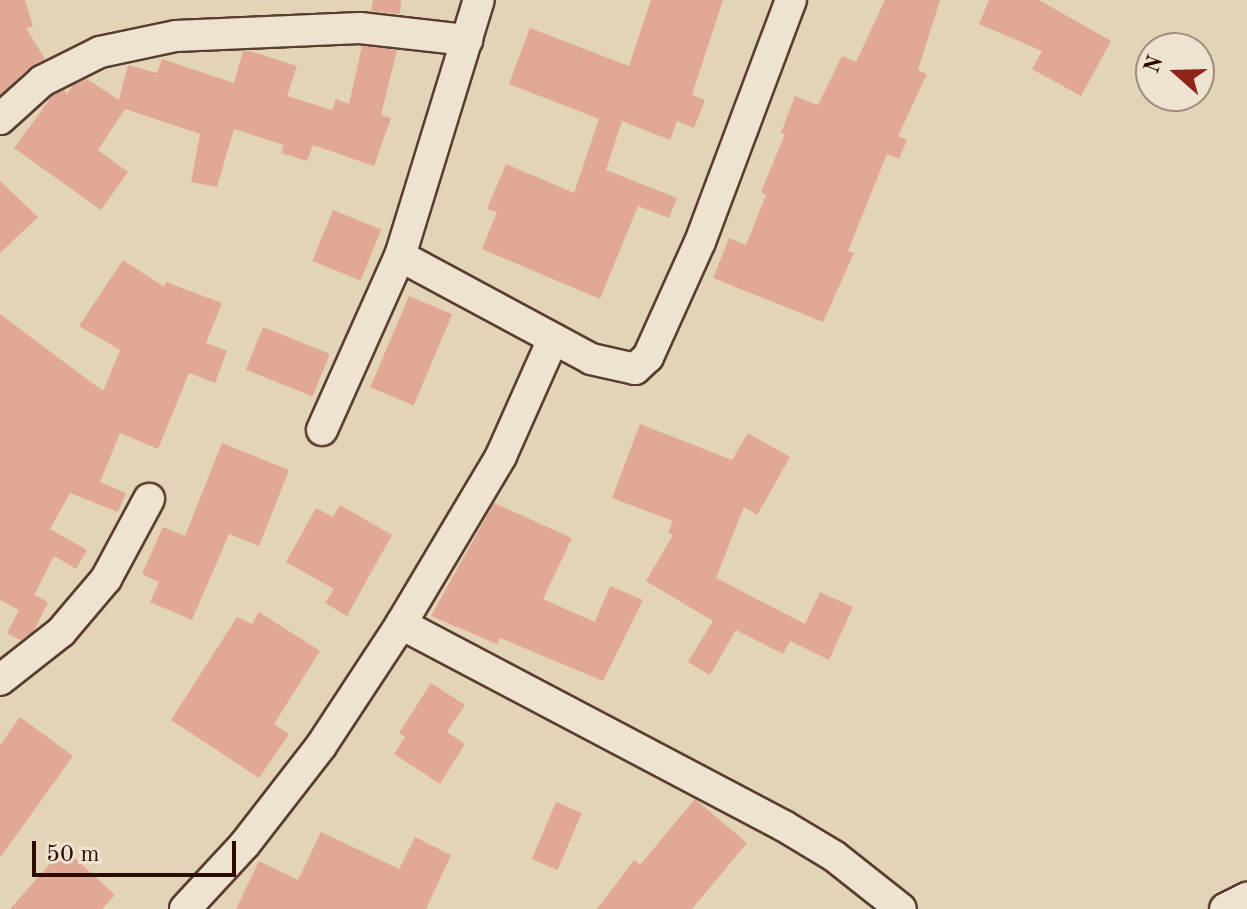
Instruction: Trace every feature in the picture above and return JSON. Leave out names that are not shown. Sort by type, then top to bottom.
[{"type":"street","points":[[322,430],[400,256],[479,0]]},
{"type":"street","points":[[400,256],[553,339],[612,366],[635,369],[648,357],[700,242],[791,0]]},
{"type":"street","points":[[0,119],[42,81],[100,52],[176,36],[360,28],[467,40]]},
{"type":"street","points":[[185,909],[245,844],[321,746],[401,624],[501,456],[553,339]]},
{"type":"street","points":[[0,680],[61,632],[106,579],[149,499]]},
{"type":"street","points":[[401,624],[784,826],[834,856],[901,909]]},
{"type":"street","points":[[1225,909],[1247,898]]},
{"type":"building","points":[[0,0],[25,0],[33,26],[26,28],[45,59],[30,67],[0,95]]},
{"type":"building","points":[[373,0],[401,0],[400,14],[371,11]]},
{"type":"building","points":[[651,0],[723,0],[692,95],[705,100],[694,128],[677,121],[670,140],[622,121],[606,170],[677,198],[669,218],[638,206],[600,299],[482,249],[497,212],[487,209],[506,164],[574,193],[599,119],[509,84],[530,28],[629,66]]},
{"type":"building","points":[[885,0],[940,0],[918,70],[927,74],[898,136],[907,140],[899,159],[887,154],[848,251],[854,253],[823,322],[713,278],[729,238],[746,245],[766,195],[761,192],[785,134],[781,133],[795,96],[818,105],[842,56],[856,62]]},
{"type":"building","points":[[989,0],[1039,0],[1111,41],[1081,96],[1032,69],[1042,51],[979,24]]},
{"type":"building","points":[[362,46],[397,50],[381,115],[391,118],[374,166],[313,145],[307,161],[281,153],[284,145],[234,129],[217,187],[191,182],[200,134],[125,109],[98,150],[128,172],[101,210],[14,148],[52,96],[64,90],[67,94],[72,86],[87,79],[119,100],[128,65],[157,73],[162,59],[234,83],[243,51],[250,51],[297,66],[287,96],[332,110],[336,99],[349,104]]},
{"type":"building","points":[[0,181],[38,217],[0,253]]},
{"type":"building","points":[[333,210],[381,229],[361,280],[312,261]]},
{"type":"building","points":[[123,260],[164,287],[166,282],[222,303],[206,343],[227,351],[215,383],[189,373],[158,449],[120,433],[100,482],[126,493],[118,512],[70,493],[50,529],[87,550],[76,569],[54,556],[34,595],[48,602],[34,631],[21,640],[7,633],[19,610],[0,600],[0,314],[103,391],[120,350],[79,326]]},
{"type":"building","points":[[409,296],[452,314],[414,405],[370,387]]},
{"type":"building","points":[[263,327],[330,354],[313,397],[246,370]]},
{"type":"building","points":[[640,424],[732,460],[748,433],[790,457],[757,515],[744,507],[716,578],[805,624],[820,592],[853,607],[829,660],[790,641],[783,654],[736,630],[710,675],[688,662],[713,621],[646,581],[673,535],[668,533],[673,521],[612,498]]},
{"type":"building","points":[[222,443],[289,470],[259,546],[229,534],[192,620],[150,602],[159,582],[142,574],[163,527],[185,536]]},
{"type":"building","points":[[494,503],[572,538],[543,599],[595,622],[610,586],[643,600],[603,681],[500,638],[497,644],[431,616]]},
{"type":"building","points":[[340,505],[392,535],[347,616],[325,603],[334,589],[286,562],[316,508],[333,517]]},
{"type":"building","points":[[259,612],[320,651],[274,724],[289,734],[259,778],[171,720],[237,617],[252,624]]},
{"type":"building","points":[[431,683],[465,705],[447,732],[465,744],[440,784],[394,754],[405,737],[399,733]]},
{"type":"building","points":[[20,717],[73,756],[0,858],[0,745]]},
{"type":"building","points":[[695,799],[747,843],[692,909],[597,909],[634,860],[640,865]]},
{"type":"building","points":[[556,802],[582,813],[558,870],[532,859]]},
{"type":"building","points":[[321,832],[399,869],[415,837],[451,855],[426,909],[236,909],[259,861],[298,880]]},
{"type":"building","points":[[64,848],[115,895],[102,909],[10,909]]}]
